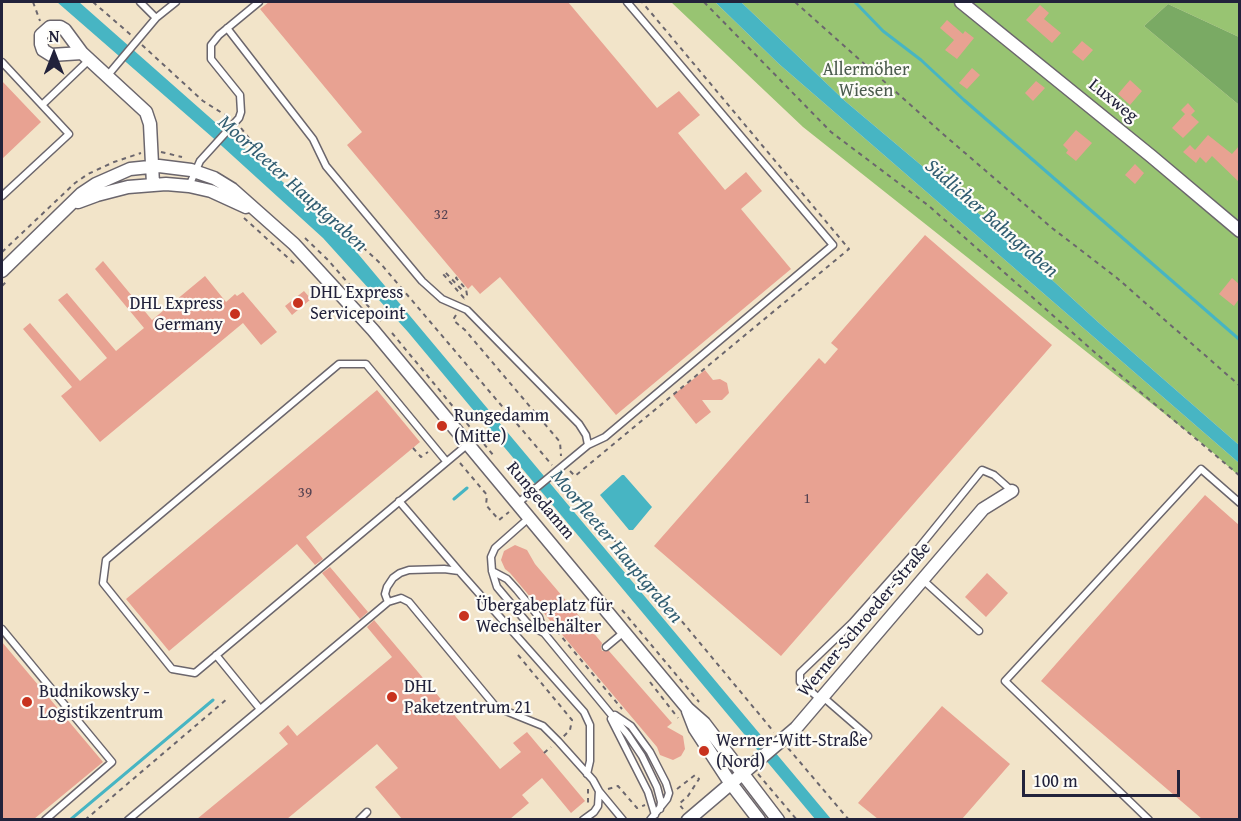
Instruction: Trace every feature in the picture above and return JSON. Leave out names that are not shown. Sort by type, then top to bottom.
[{"type":"street","name":"Luxweg","points":[[962,2],[1239,231]]},
{"type":"street","points":[[86,56],[51,55],[40,44],[43,32],[50,27],[60,27],[65,30],[86,56],[135,100],[149,118],[153,184]]},
{"type":"street","name":"Rungedamm","points":[[2,271],[81,194],[103,180],[130,169],[169,166],[195,171],[232,189],[319,268],[469,444],[688,709],[752,766],[778,819]]},
{"type":"street","name":"Rungedamm","points":[[69,207],[105,192],[153,184],[189,186],[217,194],[261,215]]},
{"type":"street","name":"Werner-Schroeder-Straße","points":[[688,819],[796,728],[983,509],[1012,491]]},
{"type":"street","name":"Rungedamm","points":[[688,709],[695,729],[731,784],[759,819]]},
{"type":"lane","points":[[140,2],[156,18]]},
{"type":"lane","points":[[108,75],[156,18],[176,2]]},
{"type":"lane","points":[[189,186],[200,161],[236,122],[241,112],[240,95],[215,65],[209,53],[212,42],[259,2]]},
{"type":"lane","points":[[518,503],[588,445],[605,437],[833,245],[627,2]]},
{"type":"lane","points":[[227,28],[313,139],[326,166],[427,286],[442,298],[467,310],[579,424],[586,435],[588,445]]},
{"type":"lane","points":[[42,105],[86,56]]},
{"type":"lane","points":[[2,62],[69,134],[2,196]]},
{"type":"lane","points":[[446,461],[366,364],[339,364],[106,560],[103,583],[172,669],[195,673],[399,501],[446,461],[453,455],[469,444]]},
{"type":"lane","points":[[1149,819],[1005,681],[1201,469],[1239,503]]},
{"type":"lane","points":[[867,735],[800,682],[800,674],[852,623],[917,550],[982,470],[994,475],[1012,491]]},
{"type":"lane","points":[[399,501],[584,712],[590,725],[587,774]]},
{"type":"lane","points":[[530,517],[495,548],[490,557],[497,587],[529,626],[544,633]]},
{"type":"lane","points":[[388,602],[387,587],[400,573],[410,570],[444,569],[459,572]]},
{"type":"lane","points":[[492,572],[507,579],[517,590],[539,617],[544,633],[608,710],[642,756],[660,798],[660,810]]},
{"type":"lane","points":[[923,580],[979,631]]},
{"type":"lane","points":[[128,819],[388,602],[401,598],[410,602],[496,707],[543,726],[587,774],[623,819]]},
{"type":"lane","points":[[2,629],[112,762],[45,819]]},
{"type":"lane","points":[[606,647],[624,632]]},
{"type":"lane","points":[[216,655],[260,709]]},
{"type":"lane","points":[[608,710],[631,726],[650,752],[666,783],[669,793],[660,810],[652,817]]},
{"type":"lane","points":[[608,710],[648,792],[652,817]]},
{"type":"lane","points":[[583,819],[594,812],[598,806],[599,791]]},
{"type":"lane","points":[[359,819],[368,812]]},
{"type":"path","points":[[33,2],[43,32]]},
{"type":"path","points":[[93,2],[203,101],[236,122],[261,153],[381,264],[780,743],[849,819]]},
{"type":"path","points":[[458,277],[456,278],[465,288],[467,295],[453,320],[465,330],[560,442],[561,458],[575,476],[849,249],[642,2]]},
{"type":"path","points":[[704,2],[831,132],[930,206],[1125,379],[1239,476]]},
{"type":"path","points":[[795,2],[952,142],[1052,228],[1117,278],[1239,386]]},
{"type":"path","points":[[243,217],[303,271]]},
{"type":"path","points":[[465,288],[462,290],[445,272],[443,274],[465,299]]},
{"type":"path","points":[[413,448],[422,457],[434,447]]},
{"type":"path","points":[[453,455],[487,495],[486,505],[499,520],[508,512],[520,526]]},
{"type":"path","points":[[550,624],[627,715]]},
{"type":"path","points":[[518,655],[572,720],[570,730],[544,753]]},
{"type":"path","points":[[645,676],[682,723]]},
{"type":"path","points":[[85,819],[227,699]]},
{"type":"path","points":[[752,766],[797,819]]},
{"type":"path","points":[[587,786],[588,805]]},
{"type":"green space","points":[[671,2],[715,2],[779,64],[1239,463],[1239,476],[1209,449],[803,127]]},
{"type":"green space","name":"Allermöher Wiesen","points":[[741,2],[1239,2],[1239,37],[1168,4],[1144,26],[1239,105],[1239,445],[1098,322],[991,224],[845,101]]},
{"type":"green space","points":[[1168,4],[1239,37],[1239,105],[1144,26]]},
{"type":"water","points":[[57,2],[79,2],[318,213],[354,249],[831,819],[815,819],[408,332],[323,238],[212,137]]},
{"type":"water","points":[[715,2],[741,2],[845,101],[991,224],[1098,322],[1239,445],[1239,463],[779,64]]},
{"type":"water","points":[[622,475],[652,507],[633,530],[629,530],[600,495]]},
{"type":"building","points":[[269,2],[568,2],[657,108],[679,91],[700,115],[678,133],[725,190],[746,172],[762,191],[741,209],[791,269],[616,415],[500,277],[480,294],[472,285],[468,289],[347,145],[362,132],[260,9]]},
{"type":"building","points":[[1040,5],[1049,13],[1044,19],[1061,33],[1052,43],[1026,20]]},
{"type":"building","points":[[947,20],[963,34],[965,31],[974,38],[957,59],[945,50],[954,40],[940,28]]},
{"type":"building","points":[[1082,41],[1093,50],[1083,61],[1072,52]]},
{"type":"building","points":[[972,68],[980,75],[967,89],[959,83]]},
{"type":"building","points":[[1130,80],[1142,91],[1130,105],[1118,94]]},
{"type":"building","points":[[2,81],[41,122],[2,159]]},
{"type":"building","points":[[1036,81],[1045,88],[1033,101],[1025,93]]},
{"type":"building","points":[[1188,103],[1195,111],[1191,115],[1199,122],[1183,138],[1172,128],[1185,114],[1181,110]]},
{"type":"building","points":[[1076,130],[1092,143],[1076,161],[1066,153],[1068,150],[1063,145]]},
{"type":"building","points":[[1208,135],[1232,154],[1239,146],[1239,182],[1212,156],[1206,163],[1200,157],[1196,163],[1183,152],[1190,145],[1195,150]]},
{"type":"building","points":[[1135,164],[1144,173],[1135,184],[1125,175]]},
{"type":"building","points":[[925,235],[1052,345],[781,656],[654,546],[819,358],[825,364],[838,349],[831,343]]},
{"type":"building","points":[[103,261],[152,320],[205,276],[226,302],[235,294],[237,296],[243,292],[277,332],[261,345],[243,323],[100,442],[61,396],[72,387],[23,329],[30,323],[80,381],[107,358],[58,300],[67,293],[116,351],[144,328],[95,269]]},
{"type":"building","points":[[1232,278],[1239,284],[1239,299],[1234,306],[1219,294]]},
{"type":"building","name":"DHL Express Servicepoint","points":[[304,291],[311,299],[292,315],[285,306]]},
{"type":"building","points":[[705,370],[713,380],[720,379],[727,383],[729,393],[722,400],[702,400],[711,412],[696,424],[673,395]]},
{"type":"building","points":[[377,390],[420,442],[306,537],[323,559],[315,565],[297,544],[169,651],[126,599]]},
{"type":"building","points":[[1205,495],[1239,525],[1239,819],[1202,819],[1041,681]]},
{"type":"building","points":[[515,545],[527,550],[535,564],[602,643],[602,651],[609,651],[672,723],[667,727],[683,736],[685,749],[681,756],[673,760],[660,755],[657,747],[505,569],[501,560],[504,551]]},
{"type":"building","points":[[330,567],[368,612],[360,619],[322,573]]},
{"type":"building","points":[[987,573],[1008,593],[986,617],[965,597]]},
{"type":"building","name":"DHL Paketzentrum 21","points":[[374,620],[500,769],[521,752],[513,743],[527,732],[585,801],[571,813],[542,778],[522,795],[529,803],[510,819],[402,819],[375,787],[398,768],[377,744],[287,819],[197,819],[288,744],[279,733],[288,725],[297,736],[392,657],[367,627]]},
{"type":"building","name":"Budnikowsky - Logistikzentrum","points":[[2,642],[103,762],[34,819],[2,819]]},
{"type":"building","points":[[942,706],[1010,764],[962,819],[878,819],[858,803]]},
{"type":"waterway","points":[[855,2],[883,31],[921,60],[1240,340]]},
{"type":"waterway","points":[[454,499],[467,488]]},
{"type":"waterway","points":[[70,820],[213,700]]},
{"type":"place","name":"DHL Express Servicepoint","points":[[298,303]]},
{"type":"place","name":"DHL Express Germany","points":[[235,314]]},
{"type":"place","name":"Rungedamm (Mitte)","points":[[442,426]]},
{"type":"place","name":"Übergabeplatz für Wechselbehälter","points":[[464,616]]},
{"type":"place","name":"DHL Paketzentrum 21","points":[[392,697]]},
{"type":"place","name":"Budnikowsky - Logistikzentrum","points":[[27,702]]},
{"type":"place","name":"Werner-Witt-Straße (Nord)","points":[[704,751]]},
{"type":"water label","name":"Moorfleeter Hauptgraben","points":[[292,184]]},
{"type":"water label","name":"Südlicher Bahngraben","points":[[991,219]]},
{"type":"water label","name":"Moorfleeter Hauptgraben","points":[[616,547]]}]
